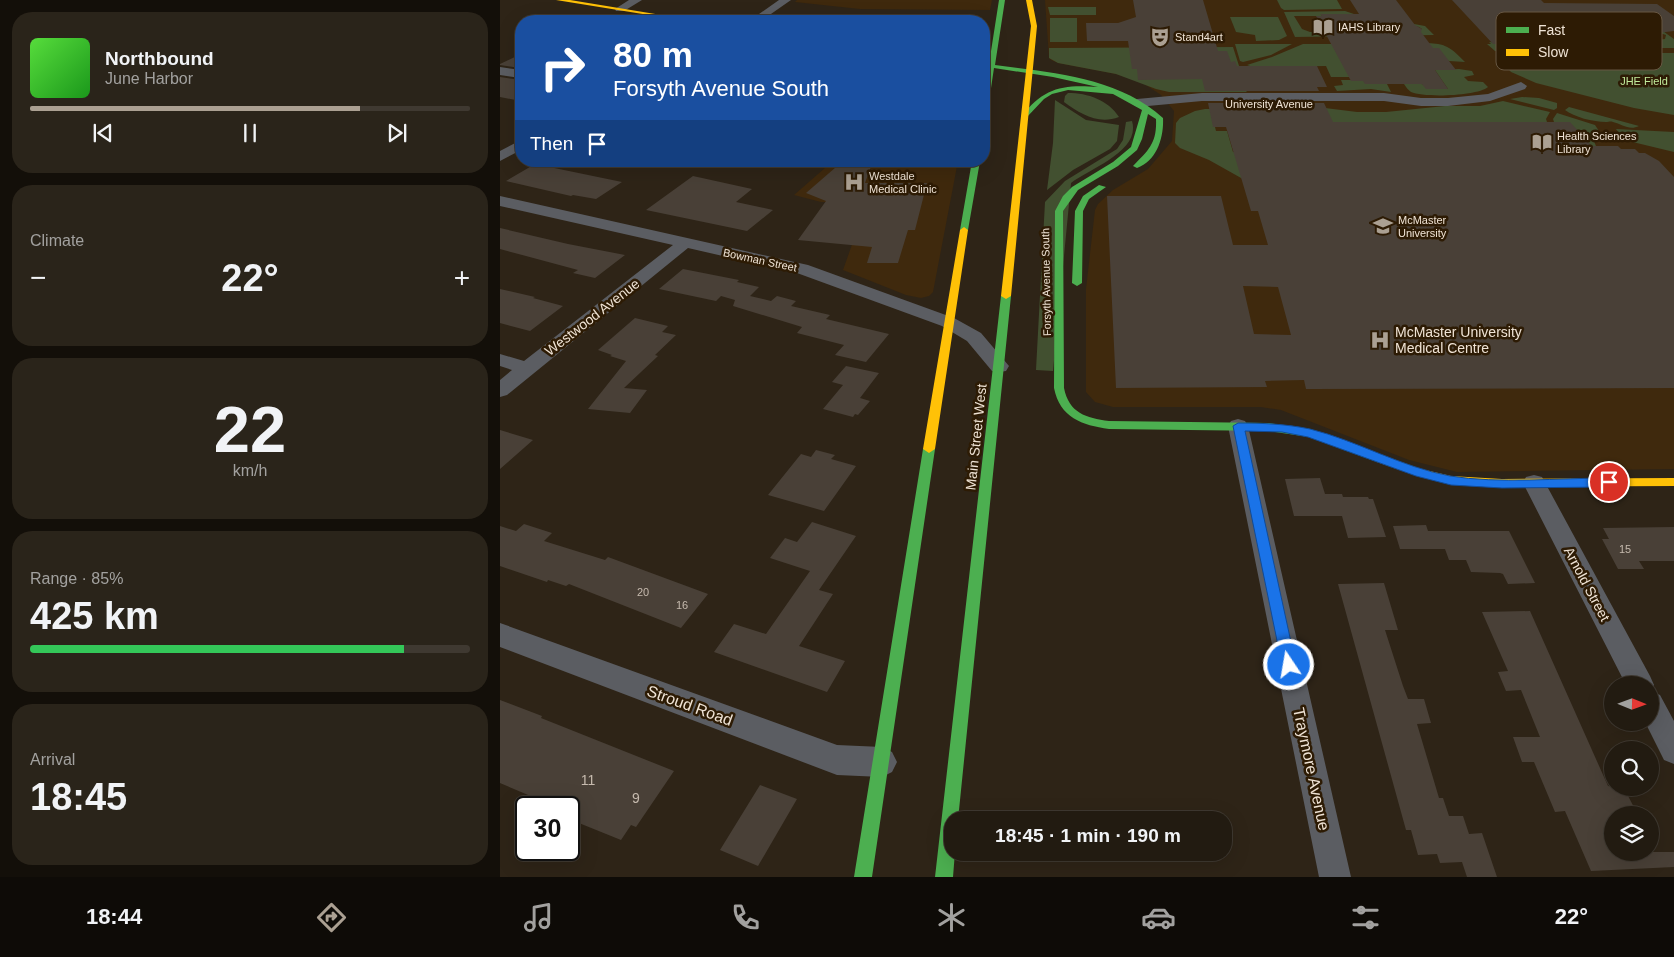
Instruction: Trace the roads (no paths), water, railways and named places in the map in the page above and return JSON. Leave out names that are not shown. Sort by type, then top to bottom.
[{"type":"main road","points":[[559,0],[658,15]]},
{"type":"main road","points":[[990,57],[1002,0]]},
{"type":"main road","name":"Main Street West","points":[[944,877],[1026,116],[1033,19],[1029,0]]},
{"type":"main road","points":[[1033,19],[1036,0]]},
{"type":"main road","points":[[990,66],[1092,83],[1116,92],[1159,118],[1160,137],[1151,153],[1141,164],[1125,173]]},
{"type":"main road","points":[[1026,116],[1041,98],[1055,91],[1071,88],[1116,92]]},
{"type":"main road","name":"Forsyth Avenue South","points":[[1141,107],[1140,137],[1134,148],[1125,156],[1084,182],[1076,184],[1067,193],[1059,211],[1058,388],[1063,406],[1074,416],[1109,425],[1282,428],[1310,433],[1434,477],[1467,482],[1674,482]]},
{"type":"main road","points":[[863,877],[948,322],[975,167]]},
{"type":"main road","points":[[1078,294],[1079,211],[1086,198],[1111,181]]},
{"type":"main road","points":[[1078,404],[1086,420]]},
{"type":"street","points":[[620,9],[637,0]]},
{"type":"street","points":[[763,15],[786,0]]},
{"type":"street","points":[[500,71],[515,73]]},
{"type":"street","name":"University Avenue","points":[[1141,107],[1204,104],[1389,105],[1404,101],[1476,100],[1521,86]]},
{"type":"street","points":[[500,157],[515,148]]},
{"type":"street","name":"Bowman Street","points":[[500,200],[802,269],[948,322],[974,338],[999,366]]},
{"type":"street","name":"Westwood Avenue","points":[[500,390],[685,243]]},
{"type":"street","points":[[500,360],[528,368]]},
{"type":"street","name":"Traymore Avenue","points":[[1238,426],[1335,877]]},
{"type":"street","name":"Arnold Street","points":[[1534,483],[1635,676]]},
{"type":"street","name":"Stroud Road","points":[[500,635],[837,760],[882,762]]},
{"type":"street","points":[[1659,721],[1674,750]]},
{"type":"place","name":"IAHS Library","points":[[1323,27]]},
{"type":"place","name":"Stand4art","points":[[1160,37]]},
{"type":"place","name":"Health Sciences Library","points":[[1542,142]]},
{"type":"place","name":"Westdale Medical Clinic","points":[[854,182]]},
{"type":"place","name":"McMaster University","points":[[1383,226]]},
{"type":"place","name":"McMaster University Medical Centre","points":[[1380,340]]},
{"type":"park label","name":"JHE Field","points":[[1644,81]]}]
